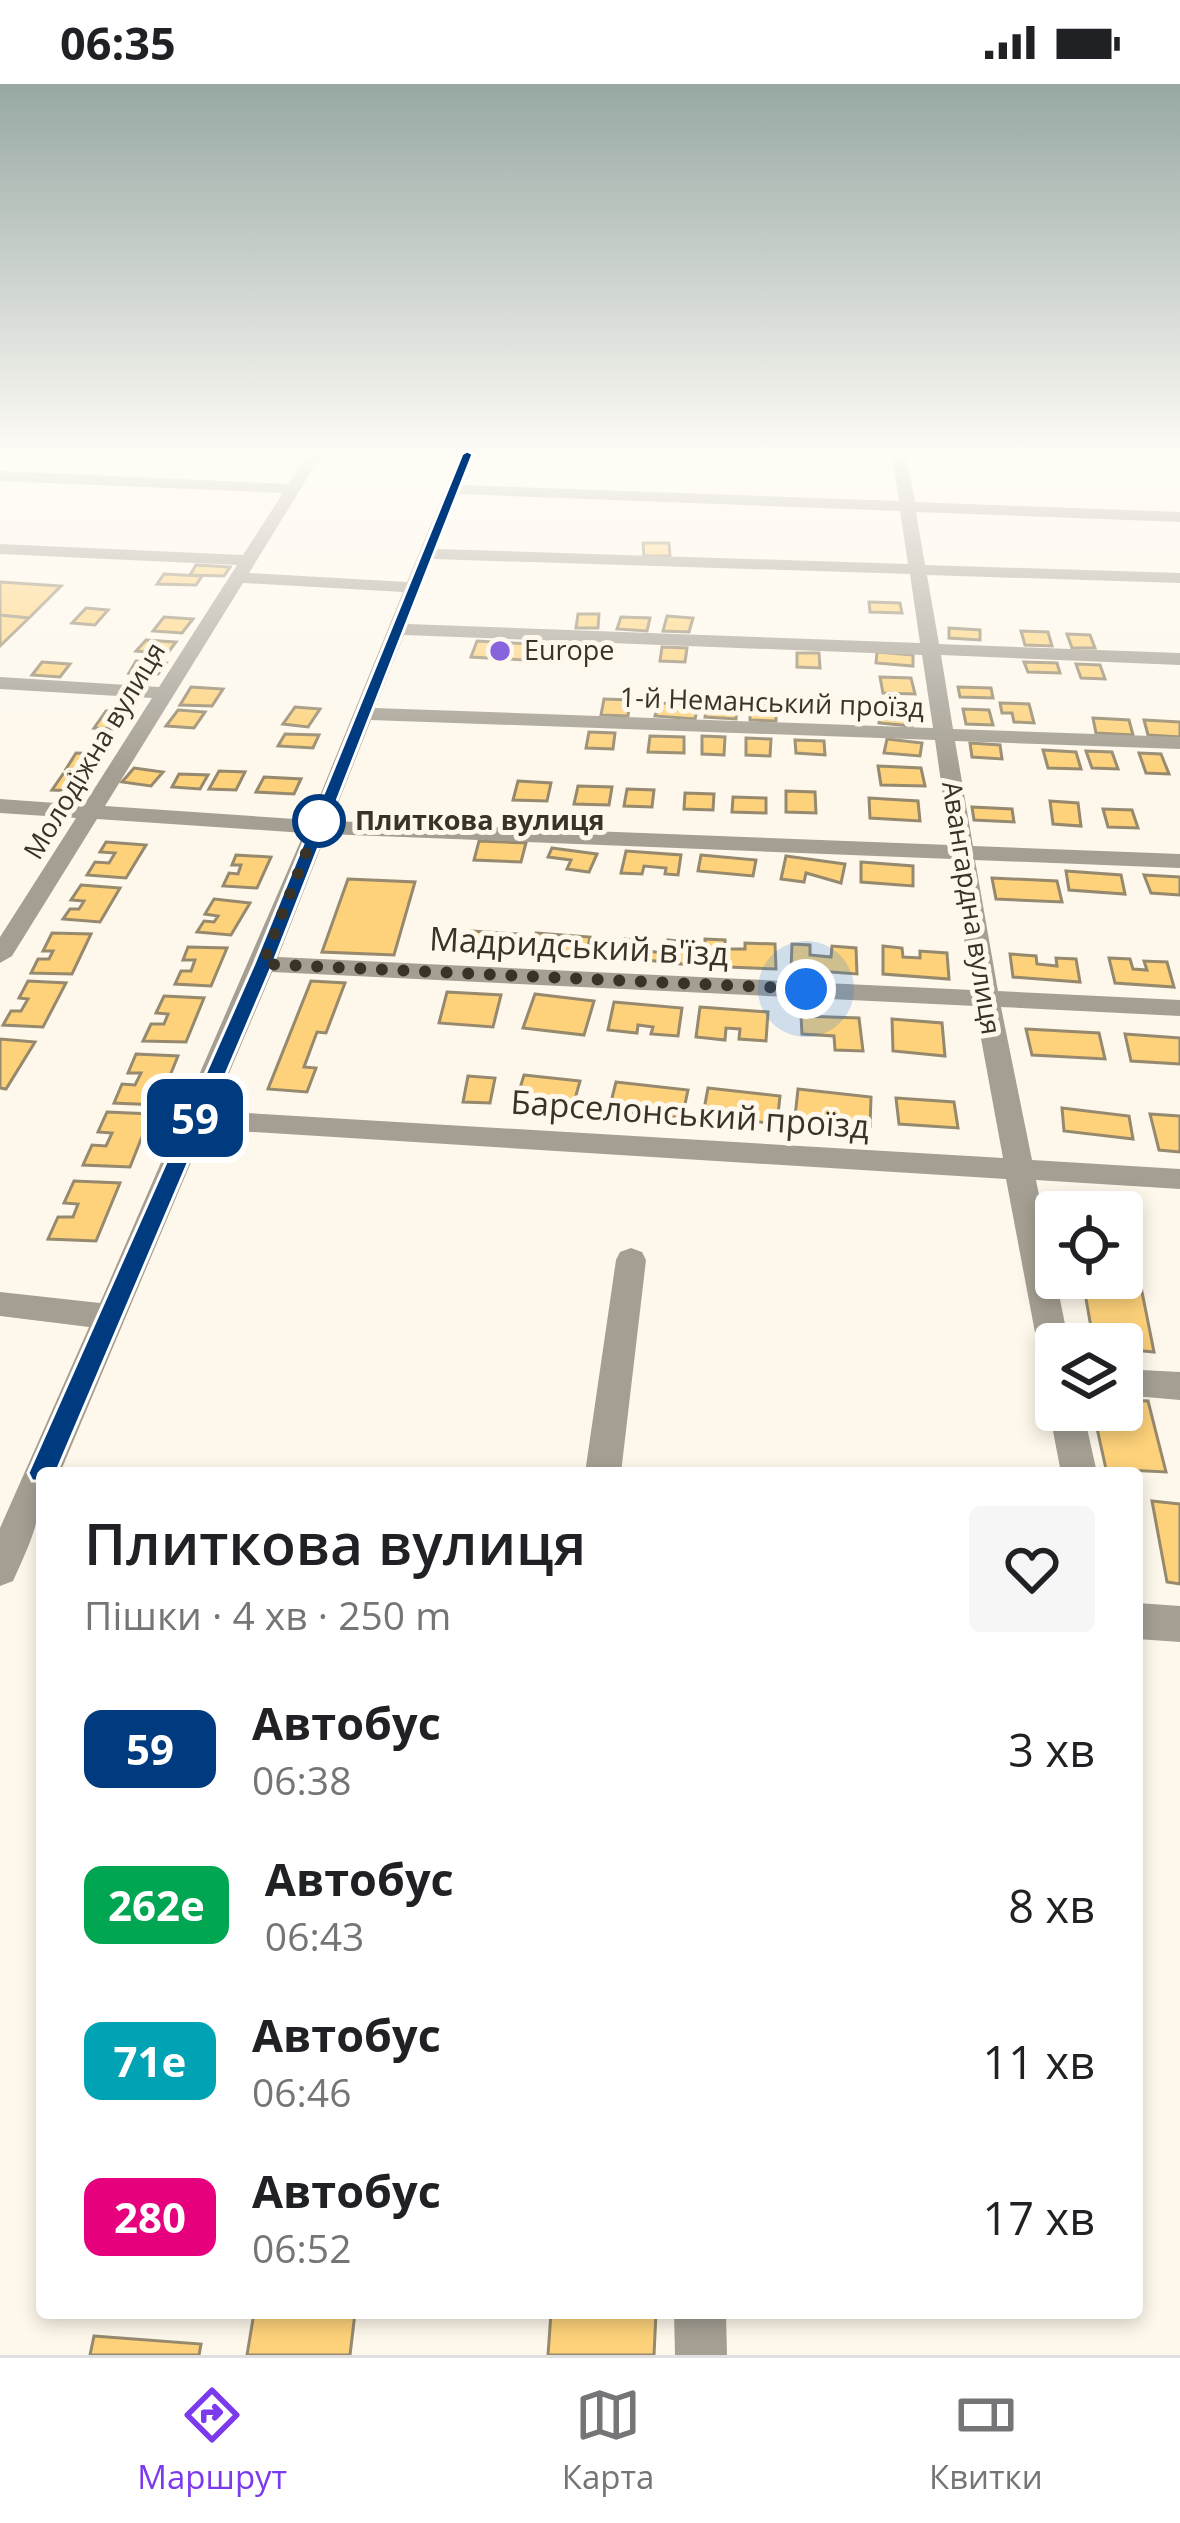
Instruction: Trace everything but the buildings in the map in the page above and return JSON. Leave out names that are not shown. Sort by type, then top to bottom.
[{"type":"street","points":[[131,560],[416,587]]},
{"type":"street","name":"Молодіжна вулиця","points":[[0,956],[245,560]]},
{"type":"street","points":[[45,1467],[263,964],[427,560]]},
{"type":"street","points":[[624,560],[1180,578]]},
{"type":"street","name":"Авангардна вулиця","points":[[916,560],[1016,1171],[1048,1323]]},
{"type":"street","points":[[398,629],[1180,659]]},
{"type":"street","points":[[0,682],[161,693]]},
{"type":"street","name":"1-й Неманський проїзд","points":[[363,714],[1180,743]]},
{"type":"street","points":[[0,806],[317,827],[1180,861]]},
{"type":"street","name":"Мадридський в'їзд","points":[[263,964],[1180,1008]]},
{"type":"street","name":"Барселонський проїзд","points":[[195,1119],[1180,1179]]},
{"type":"street","points":[[604,1467],[631,1260]]},
{"type":"street","points":[[0,1304],[109,1317]]},
{"type":"street","points":[[1143,1383],[1180,1386]]},
{"type":"street","points":[[1070,1431],[1078,1467]]},
{"type":"street","points":[[0,1569],[32,1523]]},
{"type":"street","points":[[1143,1621],[1180,1624]]},
{"type":"street","points":[[700,2319],[701,2355]]},
{"type":"bus line","name":"59","points":[[45,1467],[263,964],[427,560]]},
{"type":"place","name":"Europe","points":[[500,651]]},
{"type":"place","name":"Плиткова вулиця","points":[[319,821]]},
{"type":"route","points":[[319,821],[320,817],[263,964],[806,989]]}]
